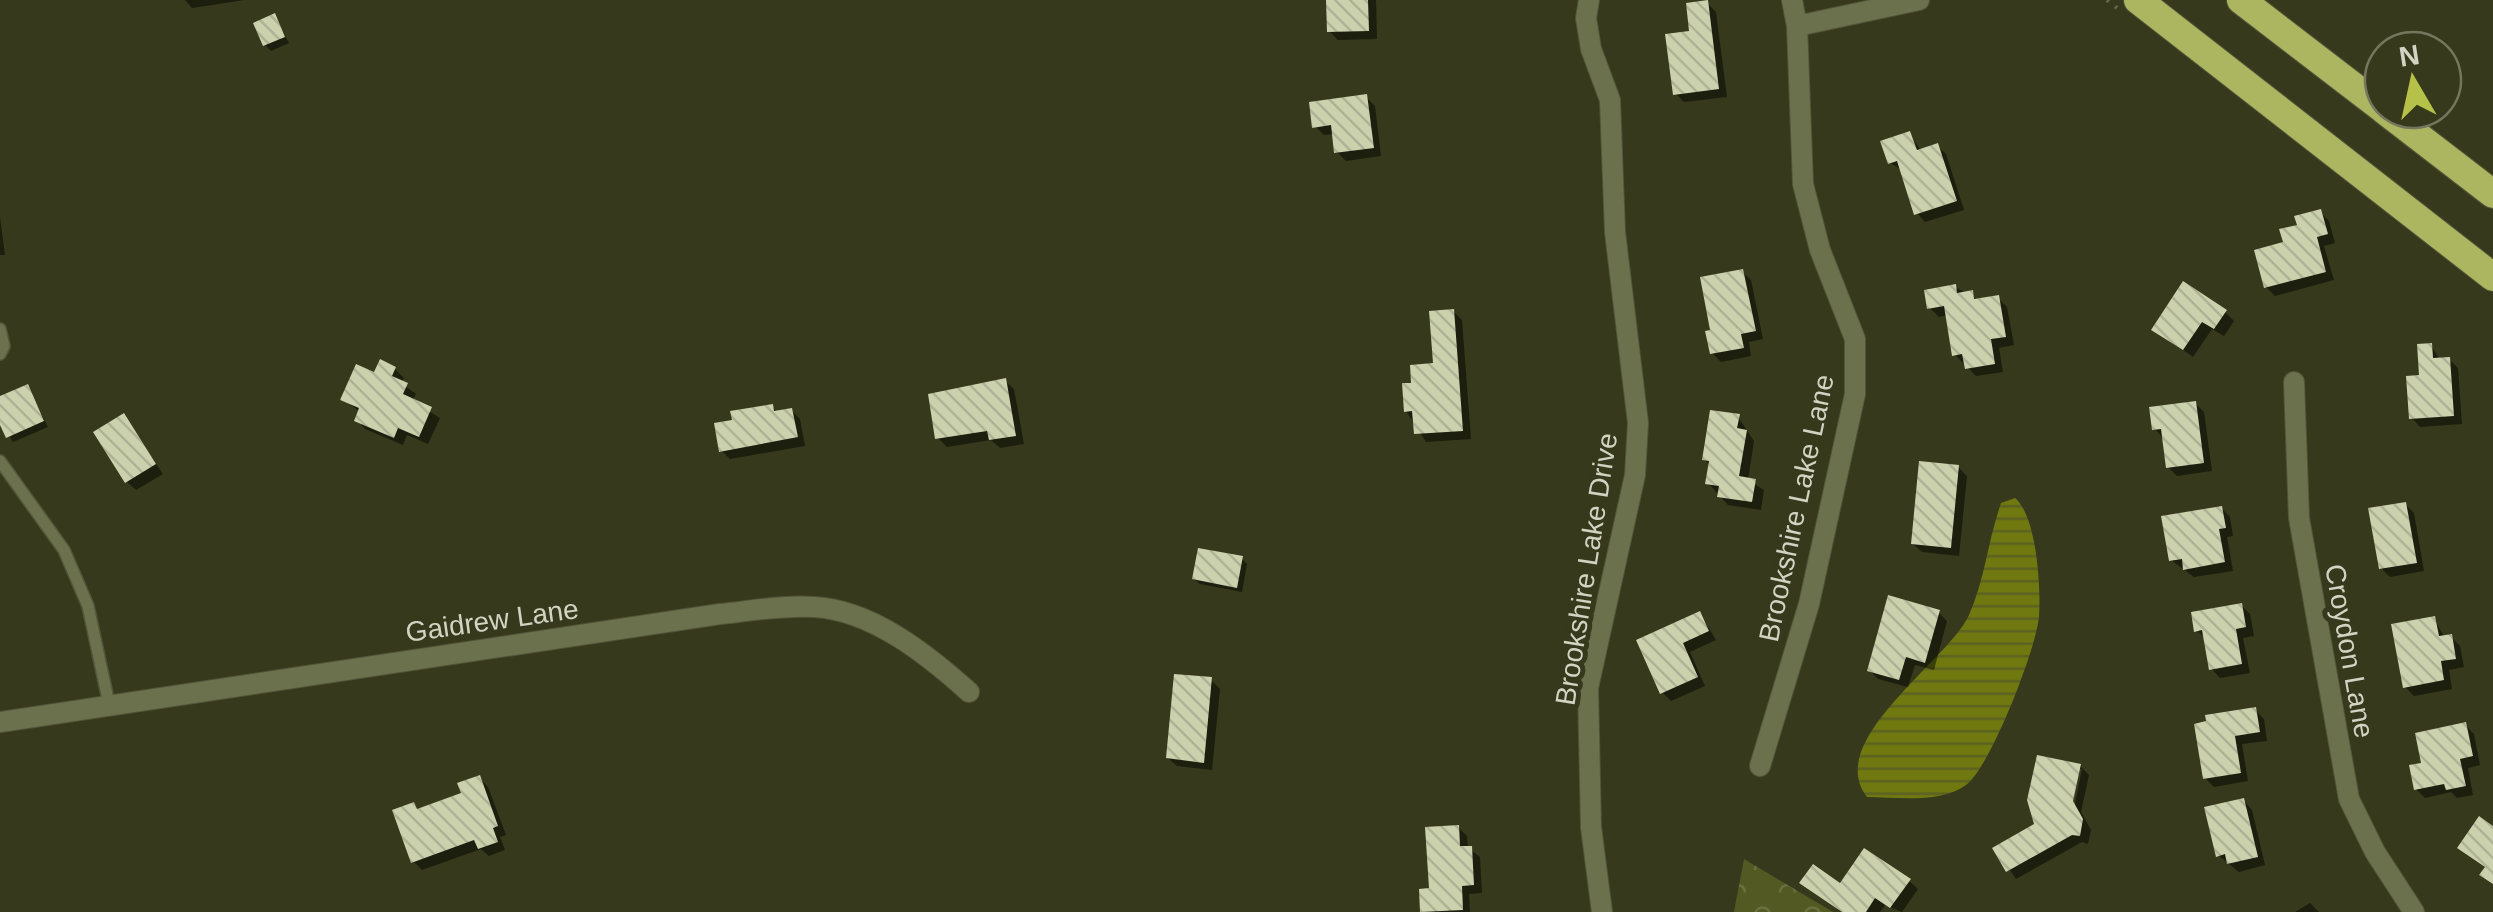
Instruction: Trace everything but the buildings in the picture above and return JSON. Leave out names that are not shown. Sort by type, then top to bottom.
[{"type":"highway","points":[[2138,0],[2493,277]]},
{"type":"highway","points":[[2241,0],[2363,94]]},
{"type":"highway","points":[[2410,130],[2493,194]]},
{"type":"street","name":"Brookshire Lake Drive","points":[[1589,0],[1586,18],[1591,50],[1610,100],[1615,232],[1638,423],[1635,474],[1588,688],[1591,827],[1602,912]]},
{"type":"street","points":[[1792,0],[1797,26],[1918,0]]},
{"type":"street","name":"Brookshire Lake Lane","points":[[1760,766],[1808,604],[1855,394],[1855,339],[1820,250],[1803,184],[1797,26]]},
{"type":"street","name":"Croydon Lane","points":[[2294,382],[2299,518],[2349,799],[2374,852],[2414,912]]},
{"type":"street","name":"Gaidrew Lane","points":[[0,722],[720,614],[817,607],[880,628],[923,650],[969,692]]},
{"type":"lane","points":[[0,329],[4,346],[0,354]]},
{"type":"lane","points":[[0,461],[64,550],[88,606],[109,704]]},
{"type":"green space","points":[[1744,859],[1833,912],[1734,912]]},
{"type":"shaded area","points":[[2015,498],[2033,536],[2039,616],[2030,653],[1999,732],[1976,774],[1956,791],[1918,798],[1867,797],[1858,775],[1861,751],[1874,727],[1957,634],[1969,615],[2001,503]]}]
